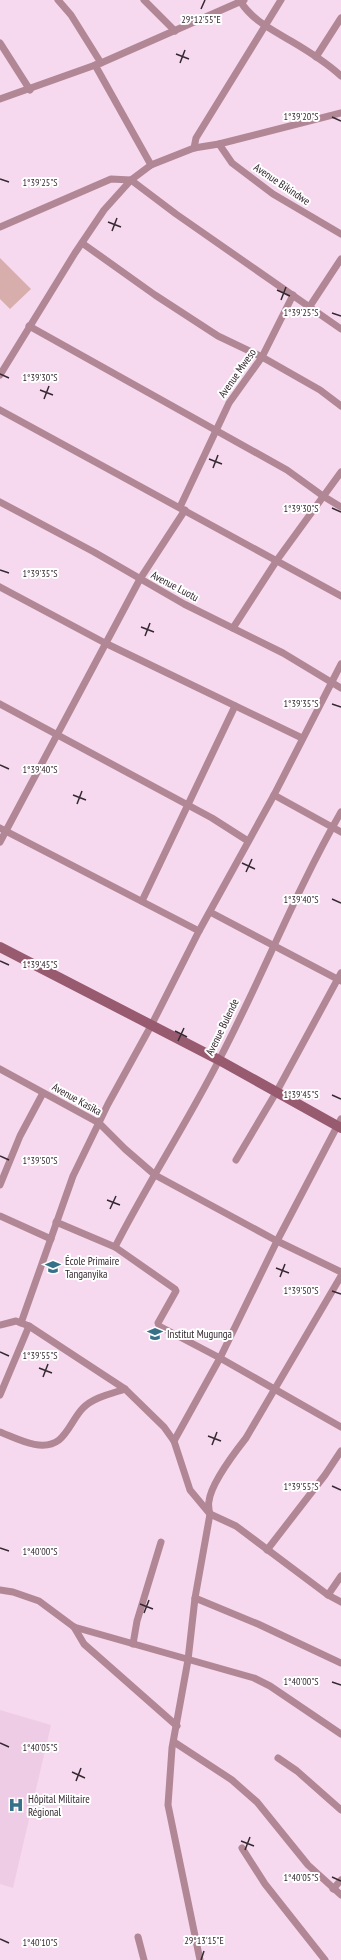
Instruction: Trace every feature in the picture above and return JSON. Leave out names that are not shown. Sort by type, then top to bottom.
[{"type":"street","points":[[58,0],[72,15],[151,165]]},
{"type":"street","points":[[144,0],[175,32]]},
{"type":"street","points":[[194,148],[196,138],[281,0]]},
{"type":"street","points":[[0,99],[30,90],[98,64],[175,32],[231,2],[242,1],[248,13],[265,27],[316,57],[341,76]]},
{"type":"street","points":[[316,57],[341,18]]},
{"type":"street","points":[[0,44],[30,90]]},
{"type":"street","points":[[0,375],[29,326],[104,210],[131,180],[151,165],[194,148],[219,144],[341,114]]},
{"type":"street","name":"Avenue Bikindwe","points":[[219,144],[232,163],[273,194],[341,234]]},
{"type":"street","points":[[0,227],[111,179],[131,180],[176,214],[293,294],[341,329]]},
{"type":"street","points":[[82,243],[155,295],[218,336],[320,390],[341,406]]},
{"type":"street","points":[[310,306],[341,259]]},
{"type":"street","name":"Avenue Mweso","points":[[0,842],[3,830],[57,735],[105,643],[140,580],[183,508],[228,403],[262,358],[293,294]]},
{"type":"street","points":[[29,326],[287,470],[341,507]]},
{"type":"street","points":[[0,410],[183,508],[341,596]]},
{"type":"street","points":[[233,628],[277,560],[341,472]]},
{"type":"street","name":"Avenue Luotu","points":[[0,502],[94,552],[140,580],[283,654],[341,688]]},
{"type":"street","points":[[0,587],[105,643],[302,738]]},
{"type":"street","points":[[21,1323],[73,1176],[99,1123],[210,912],[274,795],[341,664]]},
{"type":"street","points":[[0,704],[212,818],[248,841]]},
{"type":"street","points":[[142,901],[235,706]]},
{"type":"street","points":[[274,795],[341,832]]},
{"type":"street","name":"Avenue Bulende","points":[[115,1247],[134,1210],[220,1060],[273,946],[341,812]]},
{"type":"street","points":[[3,830],[200,931]]},
{"type":"street","points":[[210,912],[273,946],[340,978],[277,1091],[236,1160]]},
{"type":"street","points":[[0,948],[152,1024],[340,1124],[277,1241],[220,1358],[174,1441]]},
{"type":"street","name":"Avenue Kasika","points":[[0,1069],[99,1123],[125,1149],[155,1174],[277,1241],[341,1272]]},
{"type":"street","points":[[0,1185],[20,1136],[43,1093]]},
{"type":"street","points":[[0,1216],[51,1239]]},
{"type":"street","points":[[56,1222],[115,1247],[176,1290],[158,1323],[159,1326],[220,1358],[341,1427]]},
{"type":"street","points":[[198,1959],[168,1808],[174,1742],[188,1660],[195,1598],[210,1514],[209,1501],[212,1490],[246,1438],[341,1276]]},
{"type":"street","points":[[0,1325],[16,1321],[29,1326],[125,1389],[164,1427],[174,1441],[188,1486],[196,1499],[210,1514],[236,1526],[328,1595],[341,1602]]},
{"type":"street","points":[[0,1395],[29,1326]]},
{"type":"street","points":[[0,1432],[37,1445],[50,1444],[59,1440],[83,1408],[92,1402],[125,1389]]},
{"type":"street","points":[[267,1550],[327,1472],[341,1451]]},
{"type":"street","points":[[133,1644],[137,1621],[161,1542]]},
{"type":"street","points":[[328,1595],[341,1576]]},
{"type":"street","points":[[0,1590],[13,1592],[39,1600],[74,1627],[254,1678],[270,1686],[341,1734]]},
{"type":"street","points":[[195,1598],[258,1624],[341,1663]]},
{"type":"street","points":[[74,1627],[84,1644],[177,1726]]},
{"type":"street","points":[[174,1742],[234,1781],[257,1802],[308,1865],[341,1895]]},
{"type":"street","points":[[278,1758],[297,1771],[341,1810]]},
{"type":"street","points":[[242,1848],[265,1884],[325,1960]]},
{"type":"street","points":[[334,1889],[341,1880]]},
{"type":"street","points":[[138,1937],[144,1960]]},
{"type":"shaded area","points":[[0,258],[31,289],[10,309],[0,299]]},
{"type":"shaded area","name":"Hôpital Militaire Régional","points":[[0,1710],[51,1725],[13,1888],[0,1884]]},
{"type":"place","name":"École Primaire Tanganyika","points":[[53,1267]]},
{"type":"place","name":"Institut Mugunga","points":[[155,1334]]},
{"type":"place","name":"Hôpital Militaire Régional","points":[[16,1805]]}]
